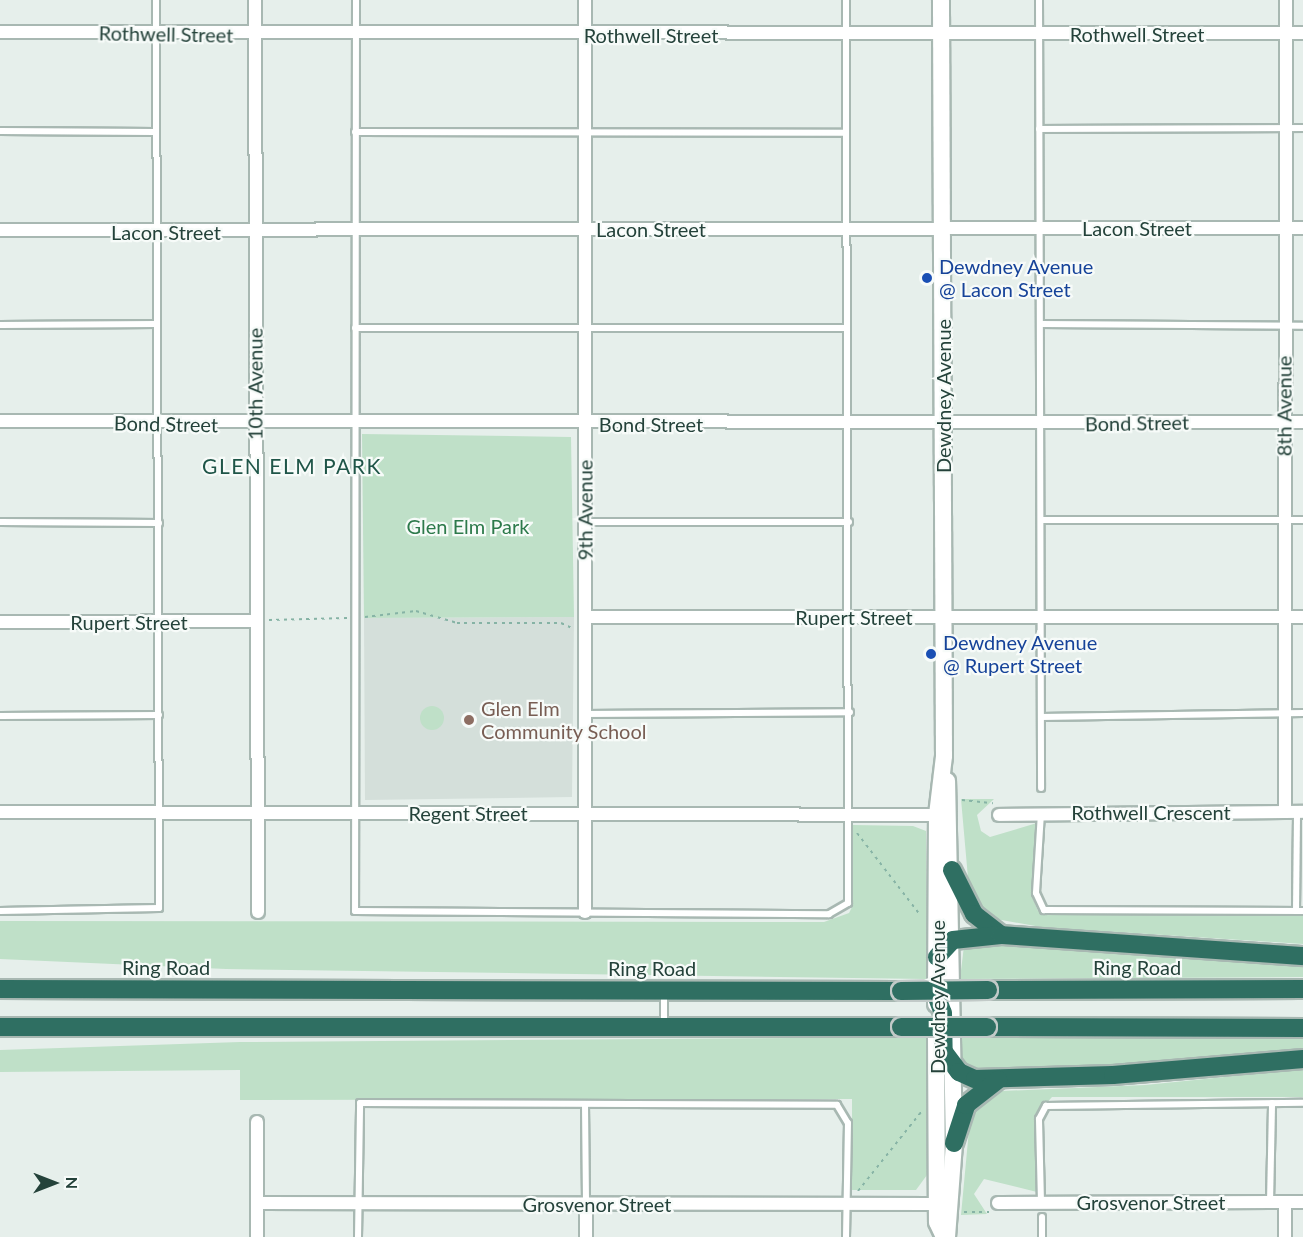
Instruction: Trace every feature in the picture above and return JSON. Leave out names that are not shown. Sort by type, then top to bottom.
[{"type":"highway","points":[[952,870],[974,914],[1001,935]]},
{"type":"highway","points":[[937,957],[953,940],[1001,935],[1303,956]]},
{"type":"highway","points":[[0,984],[40,989]]},
{"type":"highway","name":"Ring Road","points":[[0,989],[901,991],[1303,989]]},
{"type":"highway","points":[[936,996],[943,1013],[944,1052],[965,1076],[998,1080],[1303,1059]]},
{"type":"highway","points":[[0,1027],[1303,1028]]},
{"type":"highway","points":[[954,1143],[966,1105],[998,1080]]},
{"type":"street","name":"10th Avenue","points":[[255,0],[258,912]]},
{"type":"street","name":"9th Avenue","points":[[585,0],[585,912]]},
{"type":"street","name":"Dewdney Avenue","points":[[941,0],[944,756],[937,814],[936,996],[937,1204],[945,1237]]},
{"type":"street","name":"8th Avenue","points":[[1286,0],[1284,713],[1295,812]]},
{"type":"street","name":"Rothwell Street","points":[[0,32],[255,35],[1303,33]]},
{"type":"street","name":"Lacon Street","points":[[0,230],[255,232],[942,227],[1303,228]]},
{"type":"street","name":"Bond Street","points":[[0,421],[255,425],[1303,422]]},
{"type":"street","name":"Rupert Street","points":[[585,623],[850,617],[1303,617]]},
{"type":"street","name":"Rupert Street","points":[[0,622],[257,621]]},
{"type":"street","name":"Dewdney Avenue","points":[[944,756],[950,801],[952,870],[954,1143],[952,1212],[945,1237]]},
{"type":"street","name":"Regent Street","points":[[0,812],[585,813],[847,818],[937,814]]},
{"type":"street","name":"Rothwell Crescent","points":[[999,815],[1041,812],[1295,812]]},
{"type":"street","points":[[257,1122],[257,1237]]},
{"type":"street","name":"Grosvenor Street","points":[[257,1203],[586,1205],[847,1197],[937,1204]]},
{"type":"street","points":[[1285,1202],[1285,1237]]},
{"type":"street","name":"Grosvenor Street","points":[[998,1203],[1303,1202]]},
{"type":"street","points":[[586,1205],[586,1237]]},
{"type":"lane","points":[[0,911],[159,908],[159,523],[154,132],[156,0]]},
{"type":"lane","points":[[356,0],[355,911],[838,913],[848,903],[847,818],[850,712],[846,423],[846,0]]},
{"type":"lane","points":[[1039,0],[1042,424],[1041,788]]},
{"type":"lane","points":[[1039,129],[1303,128]]},
{"type":"lane","points":[[0,131],[154,132]]},
{"type":"lane","points":[[355,132],[846,134]]},
{"type":"lane","points":[[0,325],[156,324]]},
{"type":"lane","points":[[1041,324],[1303,326]]},
{"type":"lane","points":[[355,328],[846,327]]},
{"type":"lane","points":[[1042,520],[1303,520]]},
{"type":"lane","points":[[0,522],[159,523]]},
{"type":"lane","points":[[585,522],[849,522]]},
{"type":"lane","points":[[585,714],[850,712]]},
{"type":"lane","points":[[1041,717],[1303,713]]},
{"type":"lane","points":[[0,716],[159,715]]},
{"type":"lane","points":[[1041,812],[1036,893],[1044,910],[1300,911],[1295,812]]},
{"type":"lane","points":[[664,990],[664,1027]]},
{"type":"lane","points":[[358,1237],[360,1103],[837,1105],[848,1123],[846,1237]]},
{"type":"lane","points":[[1270,1202],[1272,1103]]},
{"type":"lane","points":[[1041,1203],[1039,1119],[1046,1106],[1303,1103]]},
{"type":"lane","points":[[585,1105],[586,1205]]},
{"type":"lane","points":[[1042,1217],[1042,1237]]},
{"type":"path","points":[[257,621],[356,618],[416,611],[457,622],[585,623]]},
{"type":"path","points":[[950,801],[992,800],[999,815]]},
{"type":"path","points":[[847,818],[922,917],[928,917]]},
{"type":"path","points":[[847,1197],[858,1191],[923,1108]]},
{"type":"path","points":[[858,1191],[870,1191]]},
{"type":"path","points":[[952,1212],[992,1212],[998,1203]]},
{"type":"shaded area","name":"Glen Elm Community School","points":[[574,617],[572,797],[365,800],[364,618]]},
{"type":"green space","name":"Glen Elm Park","points":[[362,434],[571,437],[574,617],[364,618]]},
{"type":"green space","points":[[427,706],[437,706],[444,713],[444,723],[437,730],[427,730],[420,723],[420,713]]},
{"type":"green space","points":[[961,799],[994,799],[977,815],[981,831],[990,837],[1037,823],[1033,899],[1038,911],[1303,915],[1303,944],[1041,927],[996,919],[980,908],[968,878]]},
{"type":"green space","points":[[853,825],[913,826],[926,831],[926,979],[226,969],[0,959],[0,921],[824,922],[849,913],[853,905]]},
{"type":"green space","points":[[1048,945],[1303,963],[1303,977],[960,979],[964,946]]},
{"type":"green space","points":[[926,1037],[927,1175],[916,1190],[852,1190],[852,1099],[240,1100],[240,1070],[0,1072],[0,1050],[240,1042]]},
{"type":"green space","points":[[960,1037],[1303,1038],[1303,1052],[1186,1064],[973,1070],[961,1059]]},
{"type":"green space","points":[[1303,1069],[1303,1097],[1052,1097],[1035,1116],[1037,1192],[984,1179],[974,1194],[987,1214],[961,1215],[970,1119],[977,1105],[1001,1091],[1145,1085]]},
{"type":"place","name":"Dewdney Avenue @ Lacon Street","points":[[927,278]]},
{"type":"place","name":"Dewdney Avenue @ Rupert Street","points":[[931,654]]},
{"type":"place","name":"Glen Elm Community School","points":[[469,720]]},
{"type":"district","name":"GLEN ELM PARK","points":[[292,466]]}]
